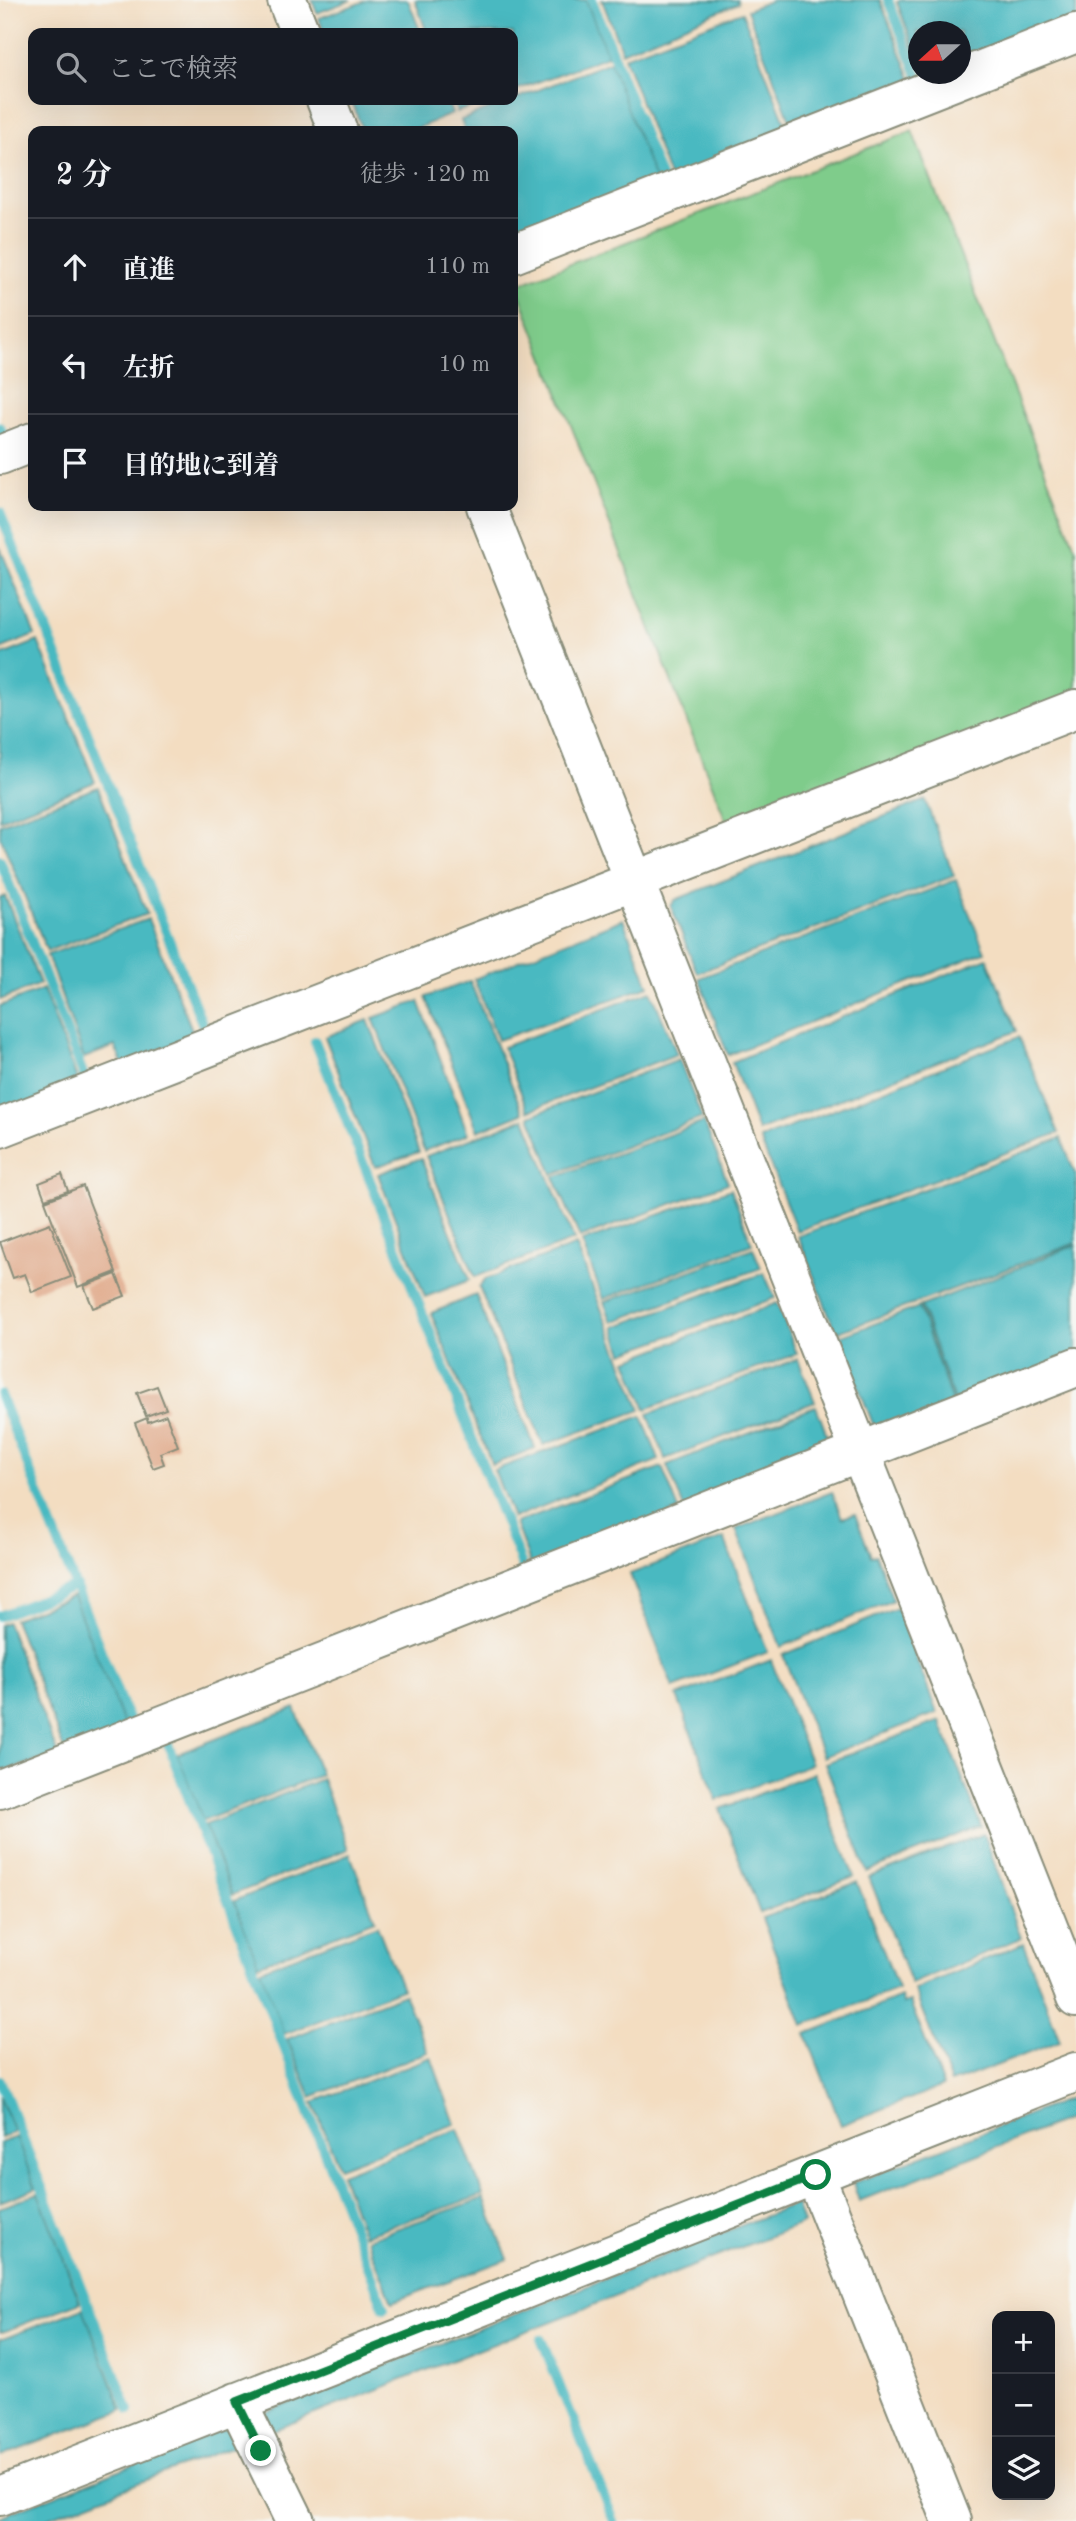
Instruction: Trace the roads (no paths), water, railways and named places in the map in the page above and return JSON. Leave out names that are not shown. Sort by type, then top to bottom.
[{"type":"street","points":[[287,0],[298,28]]},
{"type":"street","points":[[518,252],[1076,33]]},
{"type":"street","points":[[328,105],[336,126]]},
{"type":"street","points":[[0,455],[28,444]]},
{"type":"street","points":[[488,511],[1076,1998]]},
{"type":"street","points":[[0,1128],[1076,709]]},
{"type":"street","points":[[0,1789],[1076,1367]]},
{"type":"street","points":[[0,2496],[240,2409],[1076,2072]]},
{"type":"street","points":[[816,2175],[952,2521]]},
{"type":"street","points":[[240,2409],[295,2521]]},
{"type":"water","points":[[312,0],[351,0],[317,13]]},
{"type":"water","points":[[368,0],[408,0],[419,28],[322,28],[319,18]]},
{"type":"water","points":[[415,0],[586,0],[608,56],[518,89],[518,28],[425,28]]},
{"type":"water","points":[[602,0],[737,0],[738,3],[622,52]]},
{"type":"water","points":[[772,0],[880,0],[908,71],[908,84],[914,86],[795,133],[747,10]]},
{"type":"water","points":[[1076,0],[1076,22],[971,62],[971,21],[908,21],[908,31],[897,2]]},
{"type":"water","points":[[742,12],[790,135],[671,182],[624,57]]},
{"type":"water","points":[[610,62],[658,187],[518,238],[518,126],[463,126],[461,120],[500,105],[518,105],[518,98]]},
{"type":"water","points":[[353,105],[449,105],[452,114],[422,126],[361,126]]},
{"type":"water","points":[[454,105],[476,105],[457,112]]},
{"type":"water","points":[[0,547],[35,635],[0,649]]},
{"type":"water","points":[[38,641],[95,782],[0,820],[0,656]]},
{"type":"water","points":[[98,787],[147,914],[47,951],[0,836],[0,824]]},
{"type":"water","points":[[925,800],[954,876],[697,973],[671,906],[675,900]]},
{"type":"water","points":[[956,880],[985,952],[728,1055],[699,978]]},
{"type":"water","points":[[5,896],[40,984],[0,1000],[0,898]]},
{"type":"water","points":[[148,919],[194,1035],[123,1065],[115,1046],[84,1058],[47,955]]},
{"type":"water","points":[[623,919],[649,986],[498,1040],[474,979]]},
{"type":"water","points":[[987,958],[1017,1031],[758,1131],[732,1062]]},
{"type":"water","points":[[470,981],[523,1113],[478,1131],[426,997]]},
{"type":"water","points":[[43,989],[79,1084],[0,1114],[0,1006]]},
{"type":"water","points":[[651,991],[677,1054],[528,1111],[503,1047]]},
{"type":"water","points":[[419,1001],[468,1134],[424,1151],[373,1018]]},
{"type":"water","points":[[368,1020],[419,1152],[375,1167],[325,1037]]},
{"type":"water","points":[[1019,1037],[1059,1133],[797,1231],[760,1139]]},
{"type":"water","points":[[679,1059],[702,1118],[553,1174],[530,1116]]},
{"type":"water","points":[[525,1118],[574,1240],[475,1277],[426,1156]]},
{"type":"water","points":[[704,1122],[728,1183],[580,1238],[554,1177]]},
{"type":"water","points":[[1061,1138],[1076,1176],[1076,1243],[836,1333],[798,1236]]},
{"type":"water","points":[[421,1158],[470,1280],[425,1297],[378,1174]]},
{"type":"water","points":[[731,1189],[752,1244],[603,1299],[582,1242]]},
{"type":"water","points":[[576,1245],[641,1410],[543,1445],[479,1287],[486,1279]]},
{"type":"water","points":[[1076,1245],[1076,1358],[955,1404],[921,1306]]},
{"type":"water","points":[[753,1248],[761,1268],[612,1322],[604,1302]]},
{"type":"water","points":[[764,1273],[775,1298],[623,1353],[614,1327]]},
{"type":"water","points":[[476,1295],[535,1448],[492,1465],[431,1313]]},
{"type":"water","points":[[777,1303],[797,1354],[646,1409],[627,1360]]},
{"type":"water","points":[[919,1307],[953,1405],[877,1434],[839,1337]]},
{"type":"water","points":[[798,1359],[815,1402],[665,1459],[648,1414]]},
{"type":"water","points":[[816,1406],[833,1451],[684,1508],[667,1465]]},
{"type":"water","points":[[642,1416],[659,1460],[513,1518],[494,1470]]},
{"type":"water","points":[[662,1467],[679,1510],[533,1570],[515,1523]]},
{"type":"water","points":[[832,1492],[842,1518],[855,1514],[871,1556],[876,1555],[893,1600],[781,1647],[736,1529]]},
{"type":"water","points":[[724,1538],[768,1652],[673,1688],[630,1574]]},
{"type":"water","points":[[73,1596],[126,1729],[65,1752],[14,1619]]},
{"type":"water","points":[[897,1608],[937,1713],[823,1757],[783,1655]]},
{"type":"water","points":[[7,1622],[58,1755],[0,1772],[0,1625]]},
{"type":"water","points":[[771,1660],[811,1764],[717,1800],[677,1696]]},
{"type":"water","points":[[295,1708],[321,1775],[203,1821],[177,1754]]},
{"type":"water","points":[[940,1721],[981,1826],[867,1872],[825,1763]]},
{"type":"water","points":[[814,1773],[854,1877],[760,1913],[720,1809]]},
{"type":"water","points":[[322,1779],[348,1849],[232,1895],[205,1825]]},
{"type":"water","points":[[984,1834],[1021,1938],[911,1984],[869,1877]]},
{"type":"water","points":[[350,1854],[375,1920],[258,1965],[234,1901]]},
{"type":"water","points":[[857,1882],[898,1989],[803,2025],[762,1918]]},
{"type":"water","points":[[377,1925],[402,1989],[284,2034],[260,1970]]},
{"type":"water","points":[[1023,1943],[1060,2041],[951,2083],[914,1990]]},
{"type":"water","points":[[404,1994],[428,2052],[311,2097],[287,2039]]},
{"type":"water","points":[[901,1997],[903,2004],[910,2002],[943,2086],[841,2125],[806,2034]]},
{"type":"water","points":[[431,2057],[455,2124],[339,2167],[313,2102]]},
{"type":"water","points":[[0,2096],[14,2132],[0,2138]]},
{"type":"water","points":[[1076,2096],[1076,2116],[859,2201],[853,2183]]},
{"type":"water","points":[[458,2129],[483,2195],[364,2235],[341,2174]]},
{"type":"water","points":[[16,2137],[36,2188],[0,2202],[0,2143]]},
{"type":"water","points":[[38,2193],[80,2302],[0,2333],[0,2208]]},
{"type":"water","points":[[484,2198],[508,2259],[392,2302],[367,2239]]},
{"type":"water","points":[[796,2204],[803,2223],[41,2521],[0,2521],[0,2517]]},
{"type":"water","points":[[83,2308],[122,2410],[0,2457],[0,2340]]},
{"type":"waterway","points":[[592,0],[664,187]]},
{"type":"waterway","points":[[888,0],[922,85]]},
{"type":"waterway","points":[[0,427],[5,439]]},
{"type":"waterway","points":[[0,512],[206,1033]]},
{"type":"waterway","points":[[0,860],[86,1081]]},
{"type":"waterway","points":[[315,1041],[526,1575]]},
{"type":"waterway","points":[[0,1395],[131,1727]]},
{"type":"waterway","points":[[0,1616],[76,1586]]},
{"type":"waterway","points":[[167,1742],[384,2308]]},
{"type":"waterway","points":[[0,2080],[129,2410]]},
{"type":"waterway","points":[[541,2339],[614,2521]]}]
